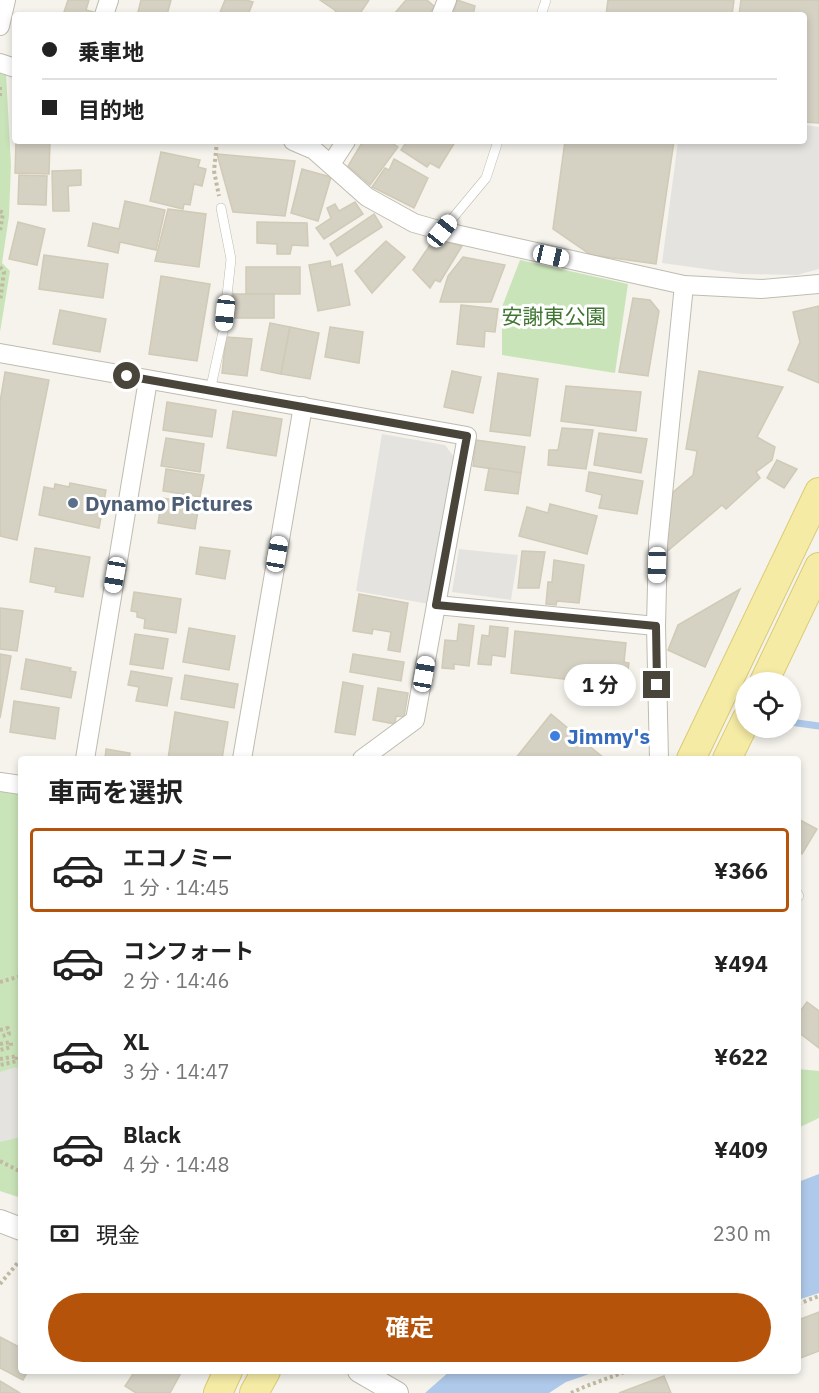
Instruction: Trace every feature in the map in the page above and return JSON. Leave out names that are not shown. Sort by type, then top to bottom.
[{"type":"main road","points":[[692,756],[819,492]]},
{"type":"main road","points":[[769,672],[819,567]]},
{"type":"main road","points":[[728,756],[737,738]]},
{"type":"main road","points":[[218,1393],[227,1374]]},
{"type":"main road","points":[[254,1393],[264,1374]]},
{"type":"street","points":[[0,26],[6,0]]},
{"type":"street","points":[[300,144],[314,150],[367,197],[414,223],[442,231],[684,285],[761,290],[819,284]]},
{"type":"street","points":[[331,164],[344,144]]},
{"type":"street","points":[[658,756],[656,626],[658,544],[684,285]]},
{"type":"street","points":[[0,353],[467,436],[416,720],[366,756]]},
{"type":"street","points":[[85,756],[148,380]]},
{"type":"street","points":[[243,756],[303,406]]},
{"type":"street","points":[[436,605],[656,626]]},
{"type":"street","points":[[0,782],[18,785]]},
{"type":"street","points":[[0,1221],[18,1228]]},
{"type":"street","points":[[364,1374],[395,1392]]},
{"type":"lane","points":[[442,231],[486,178],[497,144]]},
{"type":"lane","points":[[210,391],[223,332],[231,259],[221,208]]},
{"type":"path","points":[[0,87],[0,96]]},
{"type":"path","points":[[217,144],[214,171],[221,208]]},
{"type":"path","points":[[0,211],[3,213],[0,231]]},
{"type":"path","points":[[0,267],[4,272],[0,301]]},
{"type":"path","points":[[0,982],[18,977]]},
{"type":"path","points":[[0,1030],[8,1028],[9,1034],[0,1037]]},
{"type":"path","points":[[0,1044],[11,1042],[11,1047],[0,1050]]},
{"type":"path","points":[[0,1059],[17,1056],[16,1061],[0,1065]]},
{"type":"path","points":[[0,1161],[18,1170]]},
{"type":"path","points":[[0,1284],[18,1263]]},
{"type":"path","points":[[801,1303],[819,1296]]},
{"type":"path","points":[[572,1393],[619,1374]]},
{"type":"green space","points":[[0,72],[6,74],[11,165],[9,216],[2,263],[10,271],[0,332]]},
{"type":"green space","name":"安謝東公園","points":[[520,260],[628,284],[615,373],[502,355],[502,307]]},
{"type":"green space","points":[[0,791],[18,794],[18,1197],[0,1191]]},
{"type":"green space","points":[[801,1069],[819,1071],[819,1118],[801,1127]]},
{"type":"shaded area","points":[[807,125],[819,127],[819,269],[797,275],[742,274],[662,263],[678,144],[807,144]]},
{"type":"shaded area","points":[[382,434],[445,445],[454,457],[429,604],[356,591]]},
{"type":"shaded area","points":[[459,549],[518,555],[511,600],[452,592]]},
{"type":"shaded area","points":[[17,1067],[18,1070],[18,1138],[0,1142],[0,1072]]},
{"type":"water","points":[[819,1174],[819,1293],[801,1299],[801,1181]]},
{"type":"water","points":[[447,1374],[589,1374],[566,1382],[549,1393],[425,1393]]},
{"type":"building","points":[[68,0],[89,0],[86,10],[94,12],[64,12]]},
{"type":"building","points":[[141,0],[171,0],[168,12],[138,12]]},
{"type":"building","points":[[225,0],[253,2],[249,12],[220,12]]},
{"type":"building","points":[[320,0],[369,0],[361,12],[336,11]]},
{"type":"building","points":[[406,0],[427,0],[435,7],[432,12],[396,12]]},
{"type":"building","points":[[457,0],[475,6],[474,12],[454,12]]},
{"type":"building","points":[[608,0],[734,0],[732,12],[606,12]]},
{"type":"building","points":[[741,0],[819,0],[819,123],[807,122],[807,12],[739,12]]},
{"type":"building","points":[[16,144],[50,144],[49,174],[15,173]]},
{"type":"building","points":[[361,144],[394,144],[398,147],[370,185],[348,166]]},
{"type":"building","points":[[405,144],[454,144],[439,168],[430,163],[427,167],[401,150]]},
{"type":"building","points":[[565,144],[674,144],[656,264],[591,255],[553,229]]},
{"type":"building","points":[[161,152],[200,160],[198,167],[206,169],[202,186],[194,184],[190,205],[184,204],[183,209],[150,201]]},
{"type":"building","points":[[217,154],[295,161],[285,216],[233,212]]},
{"type":"building","points":[[394,159],[428,178],[414,208],[372,187],[385,168],[389,170]]},
{"type":"building","points":[[302,169],[331,177],[318,221],[291,213]]},
{"type":"building","points":[[81,170],[81,185],[68,186],[69,211],[53,211],[52,171]]},
{"type":"building","points":[[19,175],[47,176],[46,205],[18,204]]},
{"type":"building","points":[[125,201],[165,210],[156,250],[120,242],[118,253],[88,246],[93,223],[119,229]]},
{"type":"building","points":[[355,202],[363,214],[324,239],[316,228],[331,218],[327,208],[335,204],[339,211]]},
{"type":"building","points":[[168,209],[206,214],[199,267],[155,261]]},
{"type":"building","points":[[374,214],[382,227],[337,256],[330,244]]},
{"type":"building","points":[[18,222],[45,229],[37,265],[9,259]]},
{"type":"building","points":[[257,222],[307,223],[308,246],[292,245],[290,254],[277,254],[277,244],[257,243]]},
{"type":"building","points":[[434,239],[462,246],[440,282],[435,280],[430,288],[413,270]]},
{"type":"building","points":[[386,241],[405,257],[372,293],[355,271]]},
{"type":"building","points":[[44,255],[108,264],[103,298],[39,289]]},
{"type":"building","points":[[463,257],[505,265],[491,302],[440,302],[448,276]]},
{"type":"building","points":[[330,261],[331,267],[342,264],[350,305],[318,311],[309,265]]},
{"type":"building","points":[[246,267],[300,267],[300,294],[246,294]]},
{"type":"building","points":[[161,276],[210,284],[197,361],[149,354]]},
{"type":"building","points":[[233,294],[274,294],[274,318],[232,318]]},
{"type":"building","points":[[633,298],[650,300],[659,311],[648,376],[619,372]]},
{"type":"building","points":[[461,305],[498,309],[495,332],[485,331],[484,347],[457,344]]},
{"type":"building","points":[[819,306],[819,383],[788,370],[800,342],[793,312]]},
{"type":"building","points":[[60,310],[106,319],[100,352],[53,344]]},
{"type":"building","points":[[270,323],[290,327],[281,374],[261,370]]},
{"type":"building","points":[[290,327],[319,333],[310,379],[281,374]]},
{"type":"building","points":[[330,327],[363,332],[359,363],[325,357]]},
{"type":"building","points":[[226,337],[252,339],[247,376],[222,373]]},
{"type":"building","points":[[452,371],[481,377],[473,413],[444,407]]},
{"type":"building","points":[[699,371],[783,387],[757,437],[775,447],[772,460],[756,472],[760,478],[726,509],[722,505],[664,554],[671,494],[693,475],[697,451],[686,449]]},
{"type":"building","points":[[5,372],[49,380],[17,540],[0,536],[0,402]]},
{"type":"building","points":[[498,373],[538,379],[530,436],[490,431]]},
{"type":"building","points":[[566,386],[641,392],[636,431],[561,421]]},
{"type":"building","points":[[167,402],[216,410],[212,437],[163,430]]},
{"type":"building","points":[[233,411],[282,419],[276,456],[227,448]]},
{"type":"building","points":[[562,428],[593,430],[586,469],[548,465],[549,450],[558,450]]},
{"type":"building","points":[[599,433],[647,439],[641,473],[594,465]]},
{"type":"building","points":[[166,438],[204,444],[200,472],[161,466]]},
{"type":"building","points":[[476,440],[525,447],[521,473],[473,466]]},
{"type":"building","points":[[777,460],[797,469],[784,488],[767,478]]},
{"type":"building","points":[[489,468],[521,473],[518,494],[485,490]]},
{"type":"building","points":[[166,469],[204,475],[200,497],[163,491]]},
{"type":"building","points":[[589,472],[643,481],[637,514],[599,508],[602,495],[586,491]]},
{"type":"building","points":[[70,483],[106,490],[99,528],[39,515],[44,487],[54,489],[55,484],[69,487]]},
{"type":"building","points":[[162,498],[199,504],[195,529],[158,523]]},
{"type":"building","points":[[550,504],[597,516],[587,554],[519,536],[527,507],[548,513]]},
{"type":"building","points":[[200,547],[230,551],[225,579],[196,574]]},
{"type":"building","points":[[35,548],[90,557],[83,597],[55,592],[56,587],[30,582]]},
{"type":"building","points":[[522,551],[545,552],[539,588],[518,588]]},
{"type":"building","points":[[554,560],[584,565],[579,603],[557,601],[556,605],[546,604],[548,582],[552,582]]},
{"type":"building","points":[[740,589],[705,667],[668,650],[678,625]]},
{"type":"building","points":[[134,592],[181,599],[176,633],[144,628],[145,619],[137,617],[137,612],[131,611]]},
{"type":"building","points":[[359,594],[408,603],[400,652],[388,650],[391,632],[373,629],[372,634],[353,631]]},
{"type":"building","points":[[0,608],[23,611],[17,651],[0,649]]},
{"type":"building","points":[[459,624],[474,626],[469,666],[454,664],[454,669],[442,668],[445,640],[457,641]]},
{"type":"building","points":[[490,626],[508,628],[505,657],[492,655],[491,665],[478,664],[482,635],[489,636]]},
{"type":"building","points":[[189,628],[235,636],[229,670],[183,662]]},
{"type":"building","points":[[515,631],[626,643],[624,662],[629,663],[627,677],[617,676],[616,685],[511,673]]},
{"type":"building","points":[[135,634],[168,639],[163,669],[130,664]]},
{"type":"building","points":[[0,654],[11,656],[0,718]]},
{"type":"building","points":[[353,654],[404,662],[401,681],[350,672]]},
{"type":"building","points":[[26,659],[71,668],[70,671],[76,672],[71,698],[21,689]]},
{"type":"building","points":[[131,671],[172,678],[167,706],[136,701],[139,687],[128,685]]},
{"type":"building","points":[[185,675],[238,684],[234,708],[181,699]]},
{"type":"building","points":[[343,682],[363,686],[355,735],[335,732]]},
{"type":"building","points":[[378,688],[408,693],[404,717],[396,716],[395,724],[373,720]]},
{"type":"building","points":[[14,701],[59,708],[55,739],[10,732]]},
{"type":"building","points":[[175,712],[228,722],[222,756],[168,756]]},
{"type":"building","name":"Jimmy's","points":[[551,714],[601,756],[517,756]]},
{"type":"building","points":[[106,749],[130,753],[130,756],[105,756]]},
{"type":"building","points":[[801,821],[817,829],[801,853]]},
{"type":"building","points":[[807,1002],[819,1011],[819,1048],[801,1034],[801,1010]]},
{"type":"building","points":[[819,1312],[819,1351],[801,1358],[801,1319]]},
{"type":"building","points":[[0,1337],[18,1346],[18,1374],[26,1374],[23,1380],[0,1368]]},
{"type":"building","points":[[133,1374],[180,1374],[170,1393],[136,1393],[125,1386]]},
{"type":"building","points":[[664,1376],[671,1393],[619,1393]]},
{"type":"building","points":[[0,1381],[20,1393],[0,1393]]},
{"type":"waterway","points":[[801,724],[819,726]]},
{"type":"place","name":"Dynamo Pictures","points":[[73,503]]},
{"type":"place","name":"Jimmy's","points":[[555,736]]},
{"type":"route","points":[[127,376],[467,436],[436,605],[656,626],[657,685]]}]
